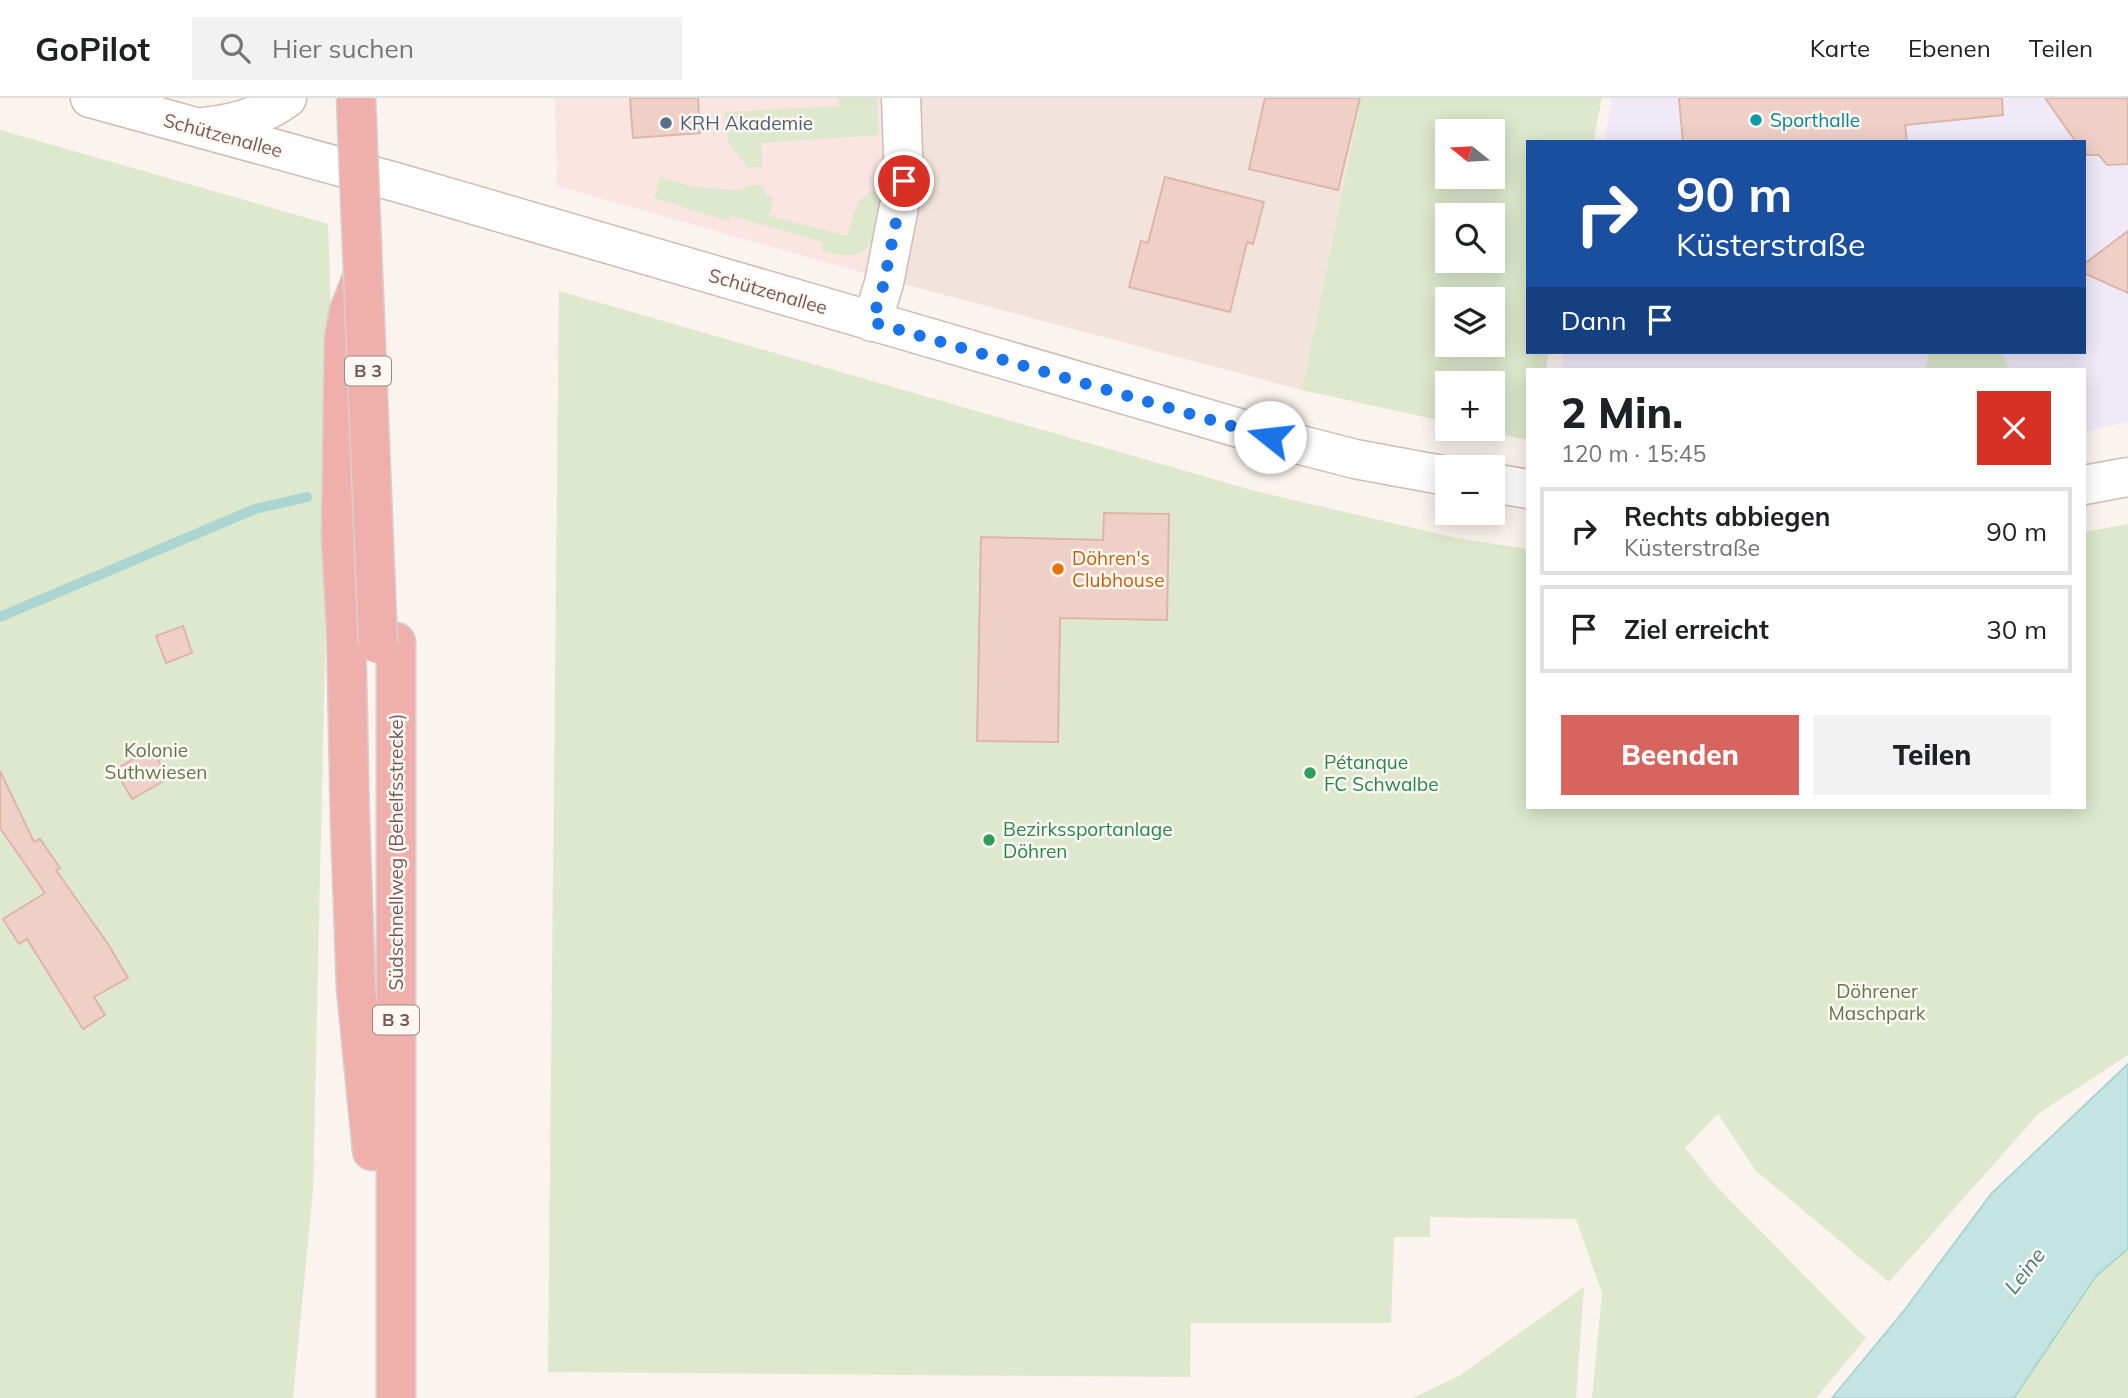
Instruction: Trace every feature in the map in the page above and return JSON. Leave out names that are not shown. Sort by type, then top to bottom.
[{"type":"highway","name":"B 3","points":[[356,98],[387,643]]},
{"type":"highway","name":"B 3","points":[[373,98],[383,297],[387,643]]},
{"type":"highway","points":[[362,173],[366,258],[362,281],[349,311],[344,338],[341,538],[356,988],[372,1150]]},
{"type":"highway","name":"Südschnellweg (Behelfsstrecke)","points":[[370,1398],[379,824],[387,643]]},
{"type":"highway","name":"Südschnellweg (Behelfsstrecke)","points":[[387,643],[396,1398]]},
{"type":"street","name":"Schützenallee","points":[[90,98],[362,173],[1270,437],[1355,459],[1435,474]]},
{"type":"street","points":[[195,128],[226,125],[246,119],[287,98]]},
{"type":"street","points":[[872,322],[884,283],[904,181],[901,98]]},
{"type":"street","points":[[2086,485],[2128,477]]},
{"type":"street","points":[[1505,486],[1526,489]]},
{"type":"shaded area","points":[[555,98],[901,98],[885,279],[557,186]]},
{"type":"shaded area","points":[[901,98],[1361,98],[1302,390],[885,279]]},
{"type":"shaded area","points":[[1612,98],[2128,98],[2128,422],[2086,432],[2086,368],[1561,368],[1564,354],[2086,354],[2086,140],[1605,140]]},
{"type":"green space","points":[[838,98],[877,98],[879,135],[761,143],[762,167],[748,168],[729,144],[724,112],[839,106]]},
{"type":"green space","points":[[1361,98],[1602,98],[1593,140],[1526,140],[1526,354],[1549,354],[1546,368],[1526,368],[1526,440],[1505,435],[1505,371],[1435,371],[1435,419],[1302,390]]},
{"type":"green space","name":"Kolonie Suthwiesen","points":[[0,130],[328,224],[332,342],[313,1189],[293,1398],[0,1398]]},
{"type":"green space","points":[[660,177],[691,186],[740,191],[748,185],[763,185],[766,195],[774,198],[769,216],[847,236],[858,201],[872,192],[880,192],[878,223],[875,235],[863,251],[853,255],[840,255],[822,251],[823,242],[731,216],[729,221],[654,198]]},
{"type":"green space","name":"Bezirkssportanlage Döhren","points":[[559,291],[1255,491],[1456,538],[1526,549],[1526,809],[2086,809],[2086,532],[2128,524],[2128,1055],[2039,1113],[1889,1282],[1756,1171],[1718,1114],[1685,1148],[1716,1186],[1866,1338],[1816,1398],[1592,1398],[1602,1293],[1576,1219],[1430,1217],[1430,1237],[1394,1237],[1391,1323],[1191,1323],[1190,1377],[548,1372]]},
{"type":"green space","points":[[1927,354],[2002,354],[2009,368],[1925,368],[1928,362]]},
{"type":"green space","points":[[2128,1249],[2128,1398],[2014,1398],[2096,1276]]},
{"type":"green space","points":[[1584,1287],[1576,1398],[1413,1398],[1459,1376]]},
{"type":"water","name":"Leine","points":[[2128,1064],[2128,1249],[2096,1276],[2014,1398],[1832,1398],[1903,1312],[1992,1193]]},
{"type":"building","points":[[630,98],[698,98],[700,133],[633,138]]},
{"type":"building","points":[[1265,98],[1360,98],[1338,190],[1249,169]]},
{"type":"building","points":[[1679,98],[2002,98],[2003,115],[1905,125],[1907,140],[1683,140]]},
{"type":"building","points":[[2045,98],[2128,98],[2128,164],[2107,165],[2099,155],[2086,155],[2086,140],[2075,140]]},
{"type":"building","points":[[1165,177],[1264,202],[1253,244],[1247,242],[1230,312],[1129,287],[1141,241],[1148,243]]},
{"type":"building","points":[[2128,231],[2128,293],[2086,274],[2086,262]]},
{"type":"building","points":[[1104,513],[1169,514],[1167,620],[1060,618],[1058,742],[977,741],[981,537],[1103,540]]},
{"type":"building","points":[[183,626],[192,653],[166,663],[156,636]]},
{"type":"building","points":[[151,748],[169,778],[132,799],[115,770]]},
{"type":"building","points":[[0,771],[34,842],[40,839],[60,868],[56,870],[108,944],[128,978],[94,997],[105,1015],[83,1029],[27,939],[19,944],[3,919],[45,893],[0,828]]},
{"type":"waterway","points":[[0,617],[255,509],[307,497]]},
{"type":"place","name":"Sporthalle","points":[[1756,120]]},
{"type":"place","name":"KRH Akademie","points":[[666,123]]},
{"type":"place","name":"Döhren's Clubhouse","points":[[1058,569]]},
{"type":"place","name":"Pétanque FC Schwalbe","points":[[1310,773]]},
{"type":"place","name":"Bezirkssportanlage Döhren","points":[[989,840]]},
{"type":"route","points":[[904,181],[884,283],[872,322],[1270,437]]},
{"type":"park label","name":"Döhrener Maschpark","points":[[1877,1002]]}]
